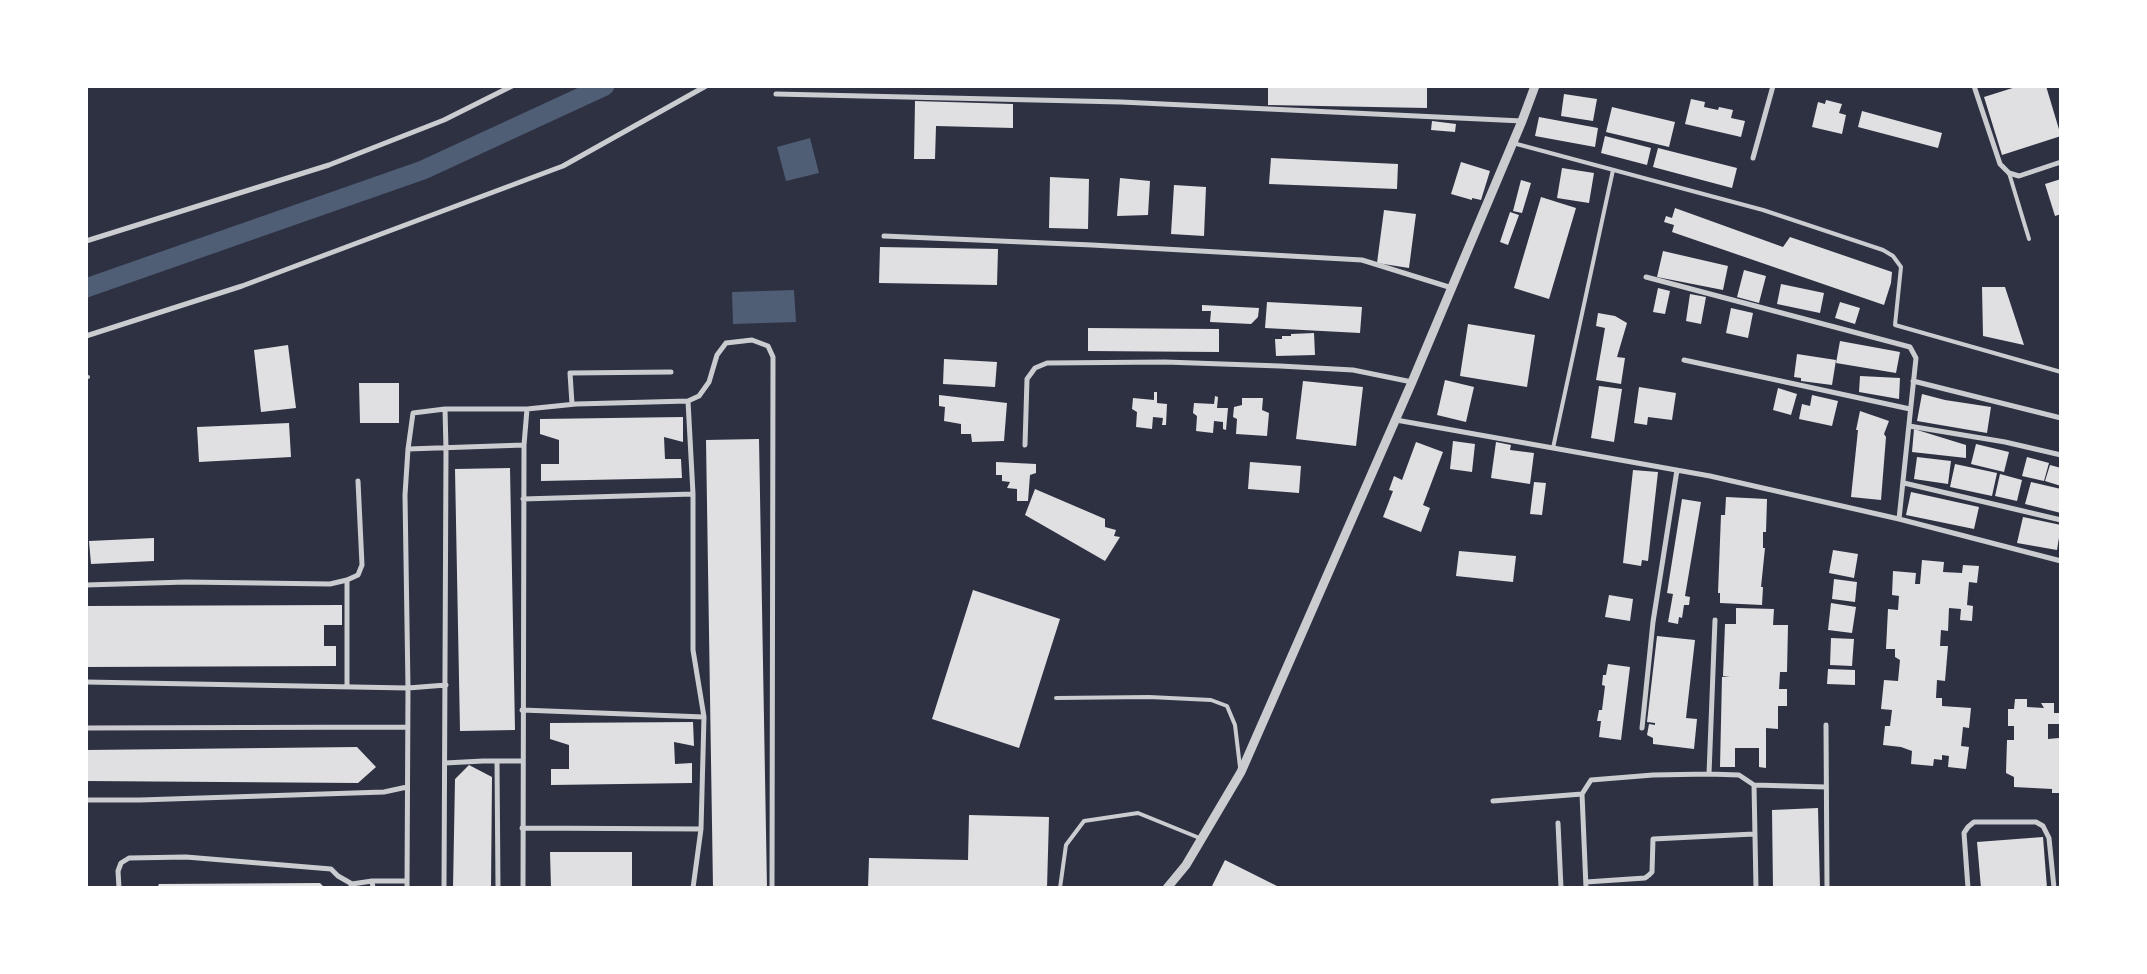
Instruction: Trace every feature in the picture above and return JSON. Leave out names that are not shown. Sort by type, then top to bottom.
[{"type":"street","points":[[86,241],[329,165],[444,120],[512,86]]},
{"type":"street","points":[[86,336],[242,286],[563,166],[706,86]]},
{"type":"street","points":[[1167,888],[1186,865],[1241,772],[1396,420],[1513,143],[1535,86]]},
{"type":"street","points":[[1753,158],[1773,86]]},
{"type":"street","points":[[1974,86],[2000,164],[2009,173],[2020,176],[2061,162]]},
{"type":"street","points":[[776,94],[1121,102],[1522,121]]},
{"type":"street","points":[[884,236],[1362,260],[1452,288]]},
{"type":"street","points":[[1646,277],[1910,348],[1916,358],[1899,519]]},
{"type":"street","points":[[407,888],[408,688],[405,495],[413,413],[445,409],[527,408],[572,404],[688,401],[698,396],[709,382],[717,355],[726,343],[752,340],[768,346],[772,357],[772,888]]},
{"type":"street","points":[[1684,360],[1910,410]]},
{"type":"street","points":[[1025,445],[1027,379],[1035,368],[1047,363],[1165,362],[1280,366],[1353,370],[1412,382]]},
{"type":"street","points":[[572,404],[570,372],[671,372]]},
{"type":"street","points":[[1913,381],[2061,418]]},
{"type":"street","points":[[688,401],[693,494],[693,650],[704,717],[700,829],[693,888]]},
{"type":"street","points":[[522,888],[523,500],[527,408]]},
{"type":"street","points":[[444,888],[446,763],[445,409]]},
{"type":"street","points":[[1396,420],[1710,476],[1899,519],[2061,561]]},
{"type":"street","points":[[1909,426],[2005,442],[2061,455]]},
{"type":"street","points":[[408,449],[524,445]]},
{"type":"street","points":[[1642,728],[1653,622],[1677,470]]},
{"type":"street","points":[[86,585],[186,582],[330,584],[347,580],[358,575],[362,565],[358,481]]},
{"type":"street","points":[[1904,483],[2061,520]]},
{"type":"street","points":[[523,500],[693,494]]},
{"type":"street","points":[[347,580],[347,687]]},
{"type":"street","points":[[1709,774],[1715,620]]},
{"type":"street","points":[[86,682],[408,688],[446,685]]},
{"type":"street","points":[[522,710],[704,717]]},
{"type":"street","points":[[1826,725],[1827,888]]},
{"type":"street","points":[[86,728],[408,727]]},
{"type":"street","points":[[498,761],[498,888]]},
{"type":"street","points":[[446,763],[522,762]]},
{"type":"street","points":[[1754,834],[1653,839],[1652,872],[1650,875],[1645,878],[1586,885],[1582,794],[1587,784],[1596,778],[1709,774],[1739,775],[1754,785],[1826,786]]},
{"type":"street","points":[[1754,785],[1756,888]]},
{"type":"street","points":[[86,800],[384,792],[407,787]]},
{"type":"street","points":[[1493,801],[1582,794]]},
{"type":"street","points":[[1968,888],[1964,833],[1974,822],[2036,822],[2043,826],[2049,838],[2054,888]]},
{"type":"street","points":[[1558,823],[1561,888]]},
{"type":"street","points":[[522,828],[700,829]]},
{"type":"street","points":[[119,888],[118,871],[121,863],[130,858],[186,857],[331,869],[351,886],[372,881],[407,881]]},
{"type":"street","points":[[372,881],[373,888]]},
{"type":"lane","points":[[1513,143],[1763,210],[1883,250],[1893,256],[1902,267],[1895,325],[2061,372]]},
{"type":"lane","points":[[1553,448],[1613,170]]},
{"type":"lane","points":[[2009,173],[2028,239]]},
{"type":"lane","points":[[1056,698],[1149,697],[1211,700],[1227,706],[1235,725],[1241,772]]},
{"type":"lane","points":[[1060,888],[1066,844],[1084,821],[1138,813],[1202,839]]},
{"type":"water","points":[[810,138],[819,173],[786,181],[777,147]]},
{"type":"water","points":[[794,290],[796,322],[733,324],[732,292]]},
{"type":"building","points":[[1268,86],[1427,86],[1427,108],[1268,105]]},
{"type":"building","points":[[2019,86],[2046,86],[2061,136],[2002,155],[1984,97]]},
{"type":"building","points":[[1564,94],[1597,99],[1593,121],[1561,116]]},
{"type":"building","points":[[1691,99],[1705,102],[1704,107],[1718,110],[1719,107],[1733,110],[1731,118],[1745,121],[1741,137],[1685,124]]},
{"type":"building","points":[[1826,100],[1842,104],[1839,113],[1846,115],[1842,134],[1812,127],[1818,102],[1825,104]]},
{"type":"building","points":[[915,101],[1013,104],[1013,128],[936,126],[935,159],[914,159]]},
{"type":"building","points":[[1612,107],[1675,122],[1669,147],[1606,132]]},
{"type":"building","points":[[1862,111],[1942,133],[1938,148],[1858,127]]},
{"type":"building","points":[[1539,117],[1598,128],[1595,147],[1535,136]]},
{"type":"building","points":[[1432,121],[1456,124],[1455,132],[1431,130]]},
{"type":"building","points":[[1605,136],[1651,148],[1647,165],[1601,153]]},
{"type":"building","points":[[1658,148],[1737,168],[1732,188],[1653,167]]},
{"type":"building","points":[[1271,158],[1398,164],[1397,189],[1269,184]]},
{"type":"building","points":[[1461,162],[1490,171],[1481,200],[1472,198],[1472,200],[1451,194]]},
{"type":"building","points":[[1562,168],[1594,173],[1589,203],[1557,198]]},
{"type":"building","points":[[1050,177],[1089,179],[1088,229],[1049,228]]},
{"type":"building","points":[[1120,178],[1150,181],[1148,215],[1117,216]]},
{"type":"building","points":[[2061,179],[2061,214],[2055,216],[2045,184]]},
{"type":"building","points":[[1521,180],[1531,183],[1522,213],[1513,211]]},
{"type":"building","points":[[1174,185],[1206,187],[1204,236],[1171,234]]},
{"type":"building","points":[[1541,197],[1576,208],[1549,299],[1514,288]]},
{"type":"building","points":[[1675,208],[1783,247],[1790,237],[1892,272],[1891,283],[1884,305],[1672,232],[1674,225],[1664,222],[1666,216],[1672,218]]},
{"type":"building","points":[[1384,210],[1416,214],[1409,268],[1377,263]]},
{"type":"building","points":[[1510,212],[1519,215],[1508,245],[1500,242]]},
{"type":"building","points":[[880,247],[998,249],[997,285],[879,283]]},
{"type":"building","points":[[1663,251],[1728,266],[1723,290],[1657,277]]},
{"type":"building","points":[[1744,270],[1766,276],[1759,303],[1737,297]]},
{"type":"building","points":[[1781,284],[1824,293],[1820,313],[1777,304]]},
{"type":"building","points":[[1982,287],[2005,287],[2024,345],[1983,336]]},
{"type":"building","points":[[1658,288],[1670,291],[1665,314],[1653,312]]},
{"type":"building","points":[[1690,294],[1706,297],[1701,324],[1686,321]]},
{"type":"building","points":[[1267,302],[1362,307],[1360,333],[1265,328]]},
{"type":"building","points":[[1840,302],[1860,308],[1855,324],[1835,318]]},
{"type":"building","points":[[1202,305],[1259,308],[1258,317],[1251,324],[1210,322],[1211,311],[1202,311]]},
{"type":"building","points":[[1731,308],[1753,313],[1748,338],[1726,333]]},
{"type":"building","points":[[1598,313],[1615,316],[1627,323],[1617,357],[1625,358],[1621,384],[1596,380],[1605,328],[1596,326]]},
{"type":"building","points":[[1468,324],[1535,335],[1527,387],[1460,376]]},
{"type":"building","points":[[1088,328],[1219,329],[1219,352],[1088,351]]},
{"type":"building","points":[[1314,333],[1315,355],[1276,356],[1275,339],[1282,339],[1282,336],[1291,336],[1291,334]]},
{"type":"building","points":[[1840,341],[1900,352],[1896,373],[1836,363]]},
{"type":"building","points":[[288,345],[296,408],[261,412],[254,350]]},
{"type":"building","points":[[1797,354],[1836,360],[1832,385],[1801,381],[1801,378],[1794,377]]},
{"type":"building","points":[[944,359],[997,362],[995,387],[943,384]]},
{"type":"building","points":[[1860,376],[1900,378],[1899,399],[1859,392]]},
{"type":"building","points":[[1445,380],[1474,387],[1466,422],[1437,415]]},
{"type":"building","points":[[1303,381],[1363,387],[1356,446],[1296,439]]},
{"type":"building","points":[[359,383],[399,383],[399,423],[360,423]]},
{"type":"building","points":[[1599,386],[1622,389],[1614,442],[1591,438]]},
{"type":"building","points":[[1639,387],[1676,393],[1672,420],[1648,417],[1647,425],[1634,423]]},
{"type":"building","points":[[1778,388],[1797,394],[1791,415],[1773,410]]},
{"type":"building","points":[[1154,392],[1157,392],[1157,403],[1167,404],[1166,425],[1162,425],[1163,418],[1153,417],[1152,429],[1136,427],[1137,412],[1132,409],[1133,398],[1154,400]]},
{"type":"building","points":[[1922,394],[1945,400],[1991,407],[1987,433],[1917,421]]},
{"type":"building","points":[[939,395],[1007,403],[1004,441],[972,442],[971,434],[961,434],[961,424],[944,421],[945,407],[939,406]]},
{"type":"building","points":[[1812,395],[1838,401],[1832,426],[1799,419],[1802,404],[1810,406]]},
{"type":"building","points":[[1215,396],[1218,397],[1217,408],[1228,408],[1226,430],[1223,429],[1223,422],[1214,421],[1213,433],[1196,431],[1197,416],[1193,413],[1194,403],[1214,404]]},
{"type":"building","points":[[1242,398],[1263,398],[1262,410],[1269,413],[1267,436],[1236,434],[1237,419],[1233,417],[1234,407],[1242,405]]},
{"type":"building","points":[[1860,411],[1889,421],[1884,434],[1886,437],[1881,500],[1851,497],[1858,430],[1856,430]]},
{"type":"building","points":[[683,417],[683,442],[664,437],[665,459],[681,459],[682,478],[541,481],[541,464],[559,464],[559,440],[540,434],[540,419]]},
{"type":"building","points":[[289,423],[291,457],[199,462],[197,427]]},
{"type":"building","points":[[1914,429],[1966,445],[1966,458],[1912,452]]},
{"type":"building","points":[[759,439],[767,888],[713,888],[706,440]]},
{"type":"building","points":[[1453,441],[1475,444],[1472,472],[1450,469]]},
{"type":"building","points":[[1416,442],[1443,452],[1423,505],[1430,508],[1421,532],[1383,517],[1393,491],[1389,490],[1394,476],[1402,480]]},
{"type":"building","points":[[1496,442],[1511,445],[1510,450],[1534,453],[1530,484],[1491,478]]},
{"type":"building","points":[[1976,444],[2009,452],[2004,472],[1971,464]]},
{"type":"building","points":[[1917,457],[1951,461],[1948,484],[1914,479]]},
{"type":"building","points":[[2027,457],[2049,463],[2044,481],[2022,476]]},
{"type":"building","points":[[996,462],[1036,464],[1036,473],[1030,475],[1028,501],[1017,501],[1017,489],[1007,488],[1010,482],[1002,481],[1002,475],[996,475]]},
{"type":"building","points":[[1250,462],[1301,466],[1299,493],[1248,489]]},
{"type":"building","points":[[1955,464],[1997,473],[1992,496],[1950,487]]},
{"type":"building","points":[[2050,465],[2061,468],[2061,486],[2045,481]]},
{"type":"building","points":[[510,468],[515,730],[460,731],[455,469]]},
{"type":"building","points":[[1633,470],[1658,472],[1648,561],[1642,560],[1641,566],[1623,563]]},
{"type":"building","points":[[2000,474],[2022,480],[2017,501],[1995,496]]},
{"type":"building","points":[[1534,482],[1546,483],[1542,515],[1530,514]]},
{"type":"building","points":[[2031,482],[2061,489],[2061,513],[2025,504]]},
{"type":"building","points":[[1035,489],[1105,519],[1105,527],[1116,530],[1114,536],[1120,537],[1105,561],[1025,515]]},
{"type":"building","points":[[1911,492],[1979,507],[1974,529],[1906,515]]},
{"type":"building","points":[[1726,497],[1767,499],[1766,532],[1763,532],[1763,548],[1765,548],[1761,587],[1763,587],[1762,605],[1720,603],[1720,593],[1718,593],[1721,515],[1725,515]]},
{"type":"building","points":[[1682,499],[1701,502],[1685,596],[1690,597],[1689,605],[1684,605],[1682,618],[1679,617],[1678,624],[1668,622],[1673,594],[1667,593]]},
{"type":"building","points":[[2023,517],[2061,525],[2057,550],[2017,543]]},
{"type":"building","points":[[154,538],[154,561],[91,564],[89,541]]},
{"type":"building","points":[[1833,550],[1858,554],[1854,578],[1829,573]]},
{"type":"building","points":[[1459,551],[1516,556],[1513,582],[1456,576]]},
{"type":"building","points":[[1922,560],[1944,562],[1943,572],[1962,573],[1963,565],[1979,566],[1977,583],[1969,582],[1967,605],[1973,606],[1972,621],[1960,620],[1961,609],[1949,608],[1948,631],[1941,630],[1940,646],[1948,646],[1945,681],[1937,680],[1936,698],[1942,698],[1942,706],[1971,708],[1969,728],[1963,727],[1961,746],[1969,747],[1966,769],[1948,767],[1949,756],[1942,755],[1942,760],[1934,759],[1933,766],[1911,764],[1912,751],[1901,747],[1883,745],[1885,726],[1890,726],[1892,710],[1881,709],[1884,680],[1898,681],[1900,660],[1895,657],[1895,649],[1886,649],[1888,609],[1898,610],[1899,596],[1892,595],[1893,571],[1916,573],[1915,584],[1920,584]]},
{"type":"building","points":[[1834,579],[1857,582],[1855,602],[1832,599]]},
{"type":"building","points":[[973,590],[1060,619],[1019,748],[932,719]]},
{"type":"building","points":[[1609,595],[1633,599],[1630,621],[1605,617]]},
{"type":"building","points":[[1831,603],[1856,607],[1852,633],[1828,630]]},
{"type":"building","points":[[342,605],[342,625],[324,625],[324,646],[336,646],[336,666],[86,667],[86,606]]},
{"type":"building","points":[[1736,608],[1774,609],[1773,625],[1788,625],[1787,672],[1780,672],[1779,689],[1787,689],[1787,706],[1778,706],[1778,729],[1766,728],[1766,768],[1759,767],[1759,748],[1735,748],[1735,767],[1720,767],[1722,677],[1730,676],[1723,676],[1725,624],[1736,624]]},
{"type":"building","points":[[1657,636],[1695,640],[1686,718],[1697,719],[1694,749],[1653,744],[1653,738],[1647,735],[1649,724],[1655,725],[1655,723],[1647,722]]},
{"type":"building","points":[[1831,638],[1854,639],[1852,666],[1830,665]]},
{"type":"building","points":[[1608,664],[1630,667],[1621,740],[1599,737],[1601,721],[1597,721],[1599,710],[1602,710],[1605,686],[1602,685],[1603,675],[1606,675]]},
{"type":"building","points":[[1828,669],[1855,670],[1855,685],[1827,684]]},
{"type":"building","points":[[2015,699],[2027,699],[2027,707],[2044,708],[2041,703],[2054,703],[2054,713],[2059,713],[2059,724],[2048,724],[2048,739],[2059,738],[2059,746],[2061,746],[2061,800],[2059,800],[2059,793],[2052,793],[2052,789],[2014,787],[2014,777],[2006,773],[2007,740],[2014,740],[2014,726],[2008,726],[2008,709],[2014,709]]},
{"type":"building","points":[[693,722],[694,746],[674,742],[675,764],[692,763],[692,783],[551,785],[551,769],[569,769],[569,745],[550,739],[550,723]]},
{"type":"building","points":[[357,747],[376,767],[358,783],[86,781],[86,750]]},
{"type":"building","points":[[469,765],[492,777],[491,888],[453,888],[455,779]]},
{"type":"building","points":[[1818,808],[1820,888],[1773,888],[1772,810]]},
{"type":"building","points":[[969,815],[1049,817],[1047,888],[868,888],[869,858],[968,860]]},
{"type":"building","points":[[2043,837],[2047,888],[1981,888],[1977,842]]},
{"type":"building","points":[[550,852],[632,852],[632,888],[551,888]]},
{"type":"building","points":[[1225,860],[1281,888],[1211,888]]},
{"type":"building","points":[[320,883],[325,888],[157,888],[159,884]]},
{"type":"waterway","points":[[86,288],[423,170],[605,86]]}]
